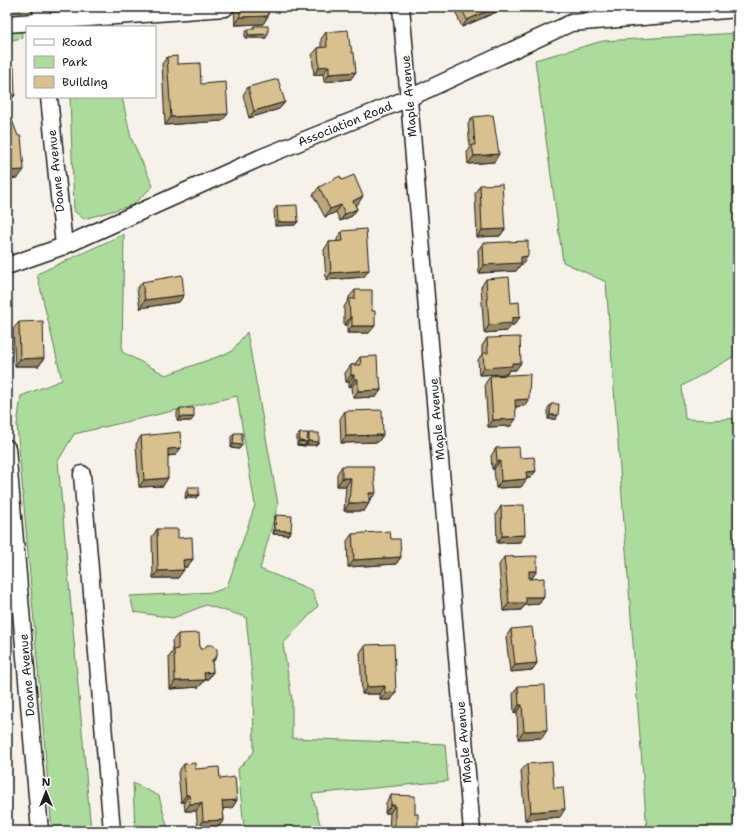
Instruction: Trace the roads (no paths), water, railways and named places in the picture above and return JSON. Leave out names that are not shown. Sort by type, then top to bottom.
[{"type":"street","name":"Maple Avenue","points":[[401,7],[472,831]]},
{"type":"street","points":[[7,24],[42,18],[225,8]]},
{"type":"street","name":"Association Road","points":[[7,266],[64,246],[260,158],[409,98],[571,23],[738,9]]},
{"type":"street","name":"Doane Avenue","points":[[49,98],[64,246]]},
{"type":"street","name":"Doane Avenue","points":[[7,448],[40,831]]},
{"type":"street","points":[[82,474],[112,831]]}]
